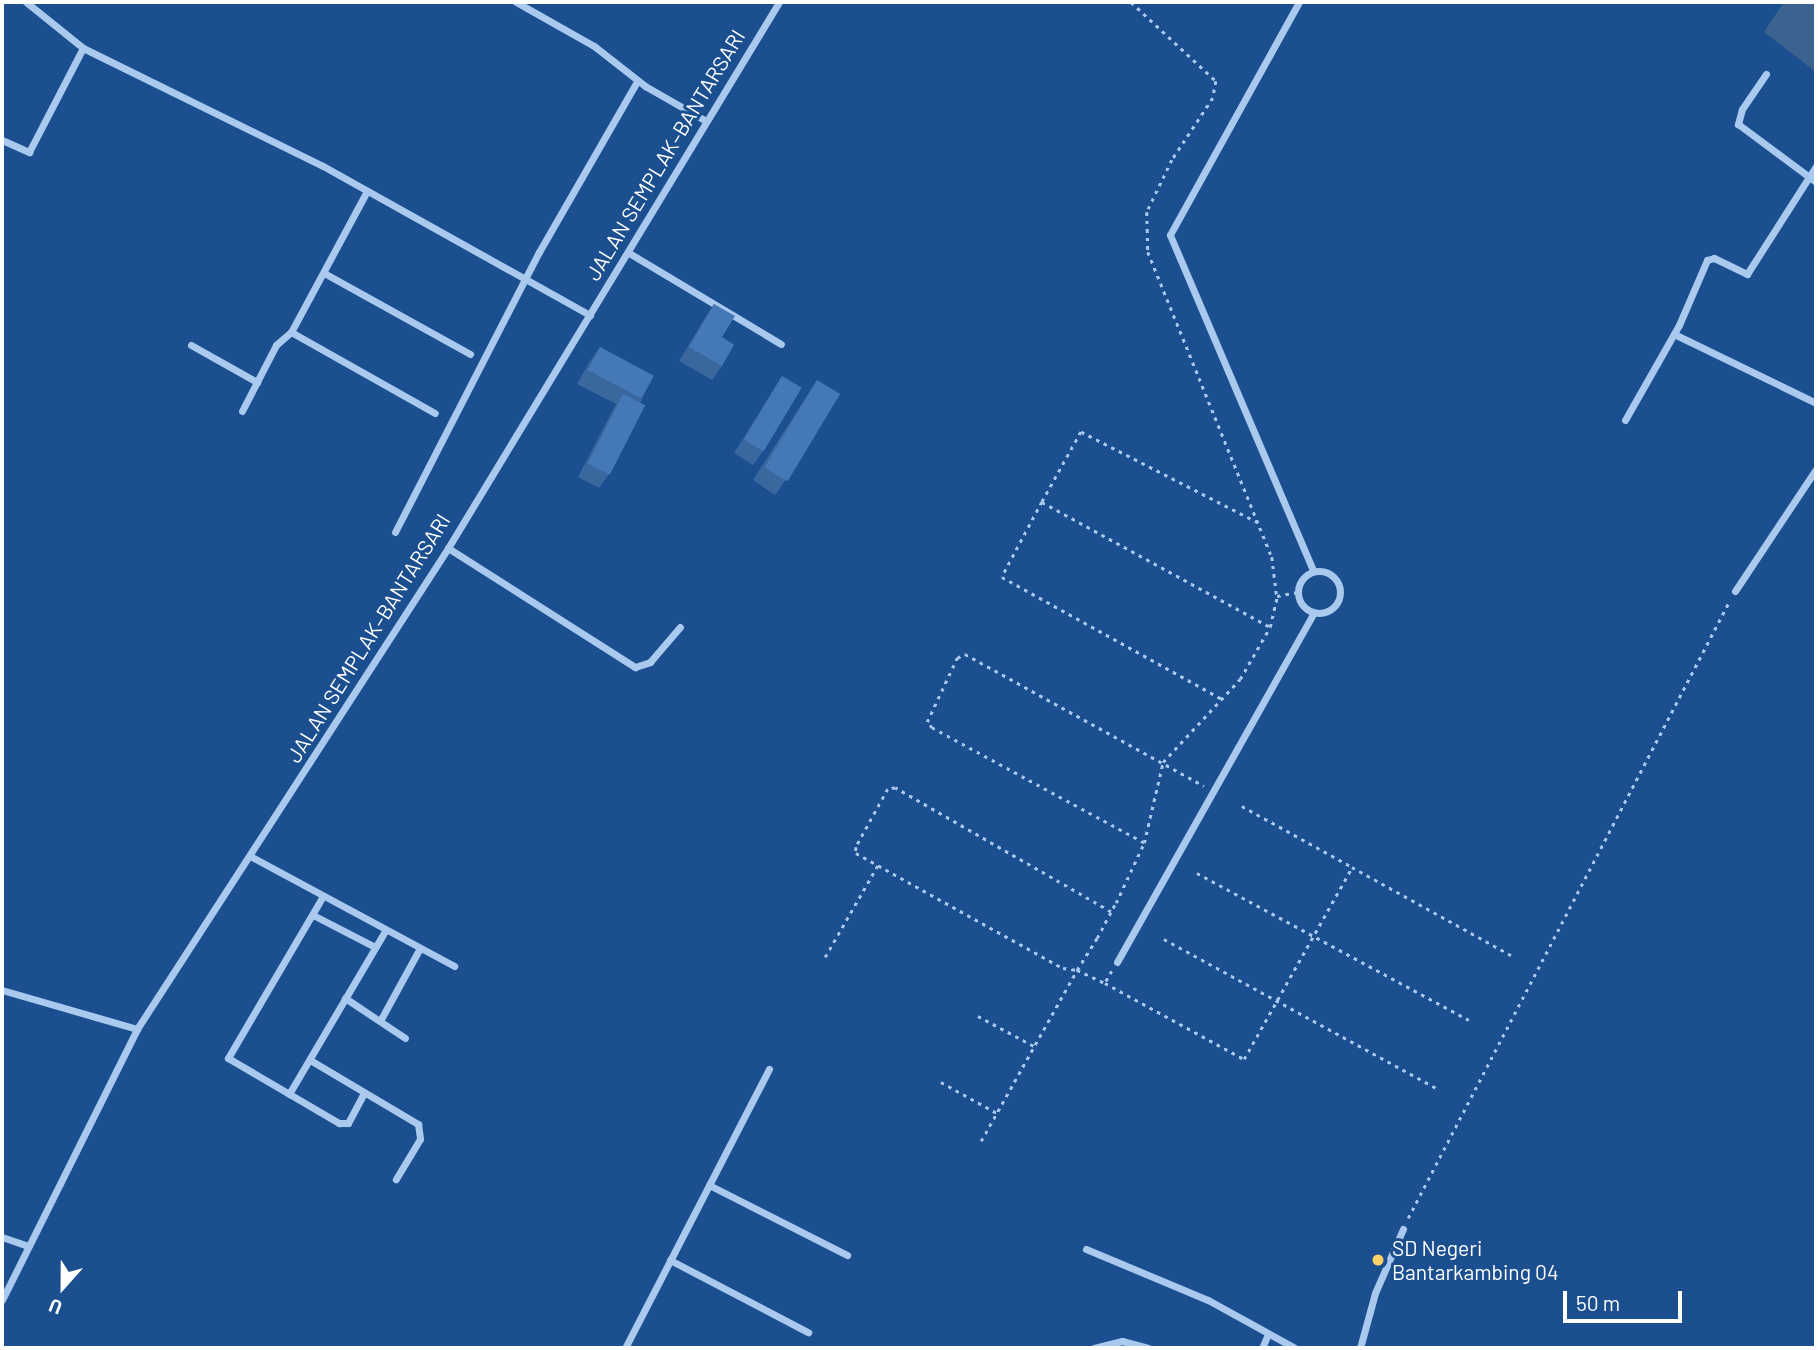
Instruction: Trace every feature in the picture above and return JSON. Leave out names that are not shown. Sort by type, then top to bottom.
[{"type":"street","points":[[26,2],[83,48],[367,191],[590,315]]},
{"type":"street","points":[[516,2],[594,46],[638,80],[706,121]]},
{"type":"street","name":"JALAN SEMPLAK–BANTARSARI","points":[[2,1300],[137,1029],[448,548],[779,2]]},
{"type":"street","points":[[1298,2],[1170,235],[1313,571]]},
{"type":"street","points":[[2,139],[29,152],[83,48]]},
{"type":"street","points":[[1766,75],[1742,109],[1738,124],[1816,182]]},
{"type":"street","points":[[396,532],[525,279],[638,80]]},
{"type":"street","points":[[1625,420],[1674,334],[1707,260],[1714,258],[1747,274],[1816,166]]},
{"type":"street","points":[[242,411],[276,345],[291,332],[367,191]]},
{"type":"street","points":[[629,253],[780,344]]},
{"type":"street","points":[[324,273],[470,354]]},
{"type":"street","points":[[291,332],[435,413]]},
{"type":"street","points":[[1674,334],[1816,403]]},
{"type":"street","points":[[191,345],[257,382]]},
{"type":"street","points":[[1735,591],[1816,469]]},
{"type":"street","points":[[448,548],[635,667],[650,662],[680,627]]},
{"type":"street","points":[[1313,571],[1329,573],[1339,584],[1339,600],[1329,611],[1314,613],[1302,606],[1297,592],[1301,579],[1313,571]]},
{"type":"street","points":[[1117,962],[1314,613]]},
{"type":"street","points":[[250,856],[454,966]]},
{"type":"street","points":[[323,896],[228,1054],[231,1060],[343,1125],[363,1094]]},
{"type":"street","points":[[313,915],[375,947]]},
{"type":"street","points":[[289,1094],[385,931]]},
{"type":"street","points":[[380,1021],[420,948]]},
{"type":"street","points":[[2,990],[137,1029]]},
{"type":"street","points":[[345,998],[405,1038]]},
{"type":"street","points":[[310,1060],[363,1094],[418,1124],[422,1132],[396,1179]]},
{"type":"street","points":[[625,1348],[769,1069]]},
{"type":"street","points":[[709,1185],[847,1255]]},
{"type":"street","points":[[1360,1348],[1375,1293],[1403,1229]]},
{"type":"street","points":[[2,1237],[28,1247]]},
{"type":"street","points":[[1086,1249],[1208,1300],[1267,1336],[1295,1348]]},
{"type":"street","points":[[670,1260],[808,1332]]},
{"type":"street","points":[[1262,1348],[1267,1336]]},
{"type":"street","points":[[1094,1348],[1122,1341],[1148,1348]]},
{"type":"path","points":[[1131,2],[1216,81]]},
{"type":"path","points":[[1224,700],[1002,578],[1080,432],[1259,523]]},
{"type":"path","points":[[1042,502],[1270,627]]},
{"type":"path","points":[[1403,1229],[1735,591]]},
{"type":"path","points":[[981,1141],[1111,912],[1144,842],[1163,762],[1224,700],[1270,627],[1277,596],[1297,592]]},
{"type":"path","points":[[1144,842],[932,729],[928,722],[957,658],[965,654],[1213,791]]},
{"type":"path","points":[[1111,912],[895,788],[888,789],[856,847],[856,853],[1063,968],[1077,970],[1105,983],[1244,1059],[1352,867]]},
{"type":"path","points":[[1242,806],[1511,955]]},
{"type":"path","points":[[825,957],[878,865]]},
{"type":"path","points":[[1197,873],[1469,1020]]},
{"type":"path","points":[[1164,939],[1438,1089]]},
{"type":"path","points":[[1105,983],[1117,962]]},
{"type":"path","points":[[978,1017],[1034,1046]]},
{"type":"path","points":[[940,1082],[997,1113]]},
{"type":"water","points":[[1784,2],[1816,2],[1816,72],[1764,32]]},
{"type":"building","points":[[714,304],[735,316],[722,337],[734,345],[722,366],[689,347]]},
{"type":"building","points":[[600,347],[654,376],[642,399],[588,370]]},
{"type":"building","points":[[782,376],[802,388],[764,451],[744,439]]},
{"type":"building","points":[[817,380],[840,394],[788,481],[764,467]]},
{"type":"building","points":[[623,394],[645,405],[610,475],[588,463]]},
{"type":"place","name":"SD Negeri Bantarkambing 04","points":[[1378,1260]]}]
